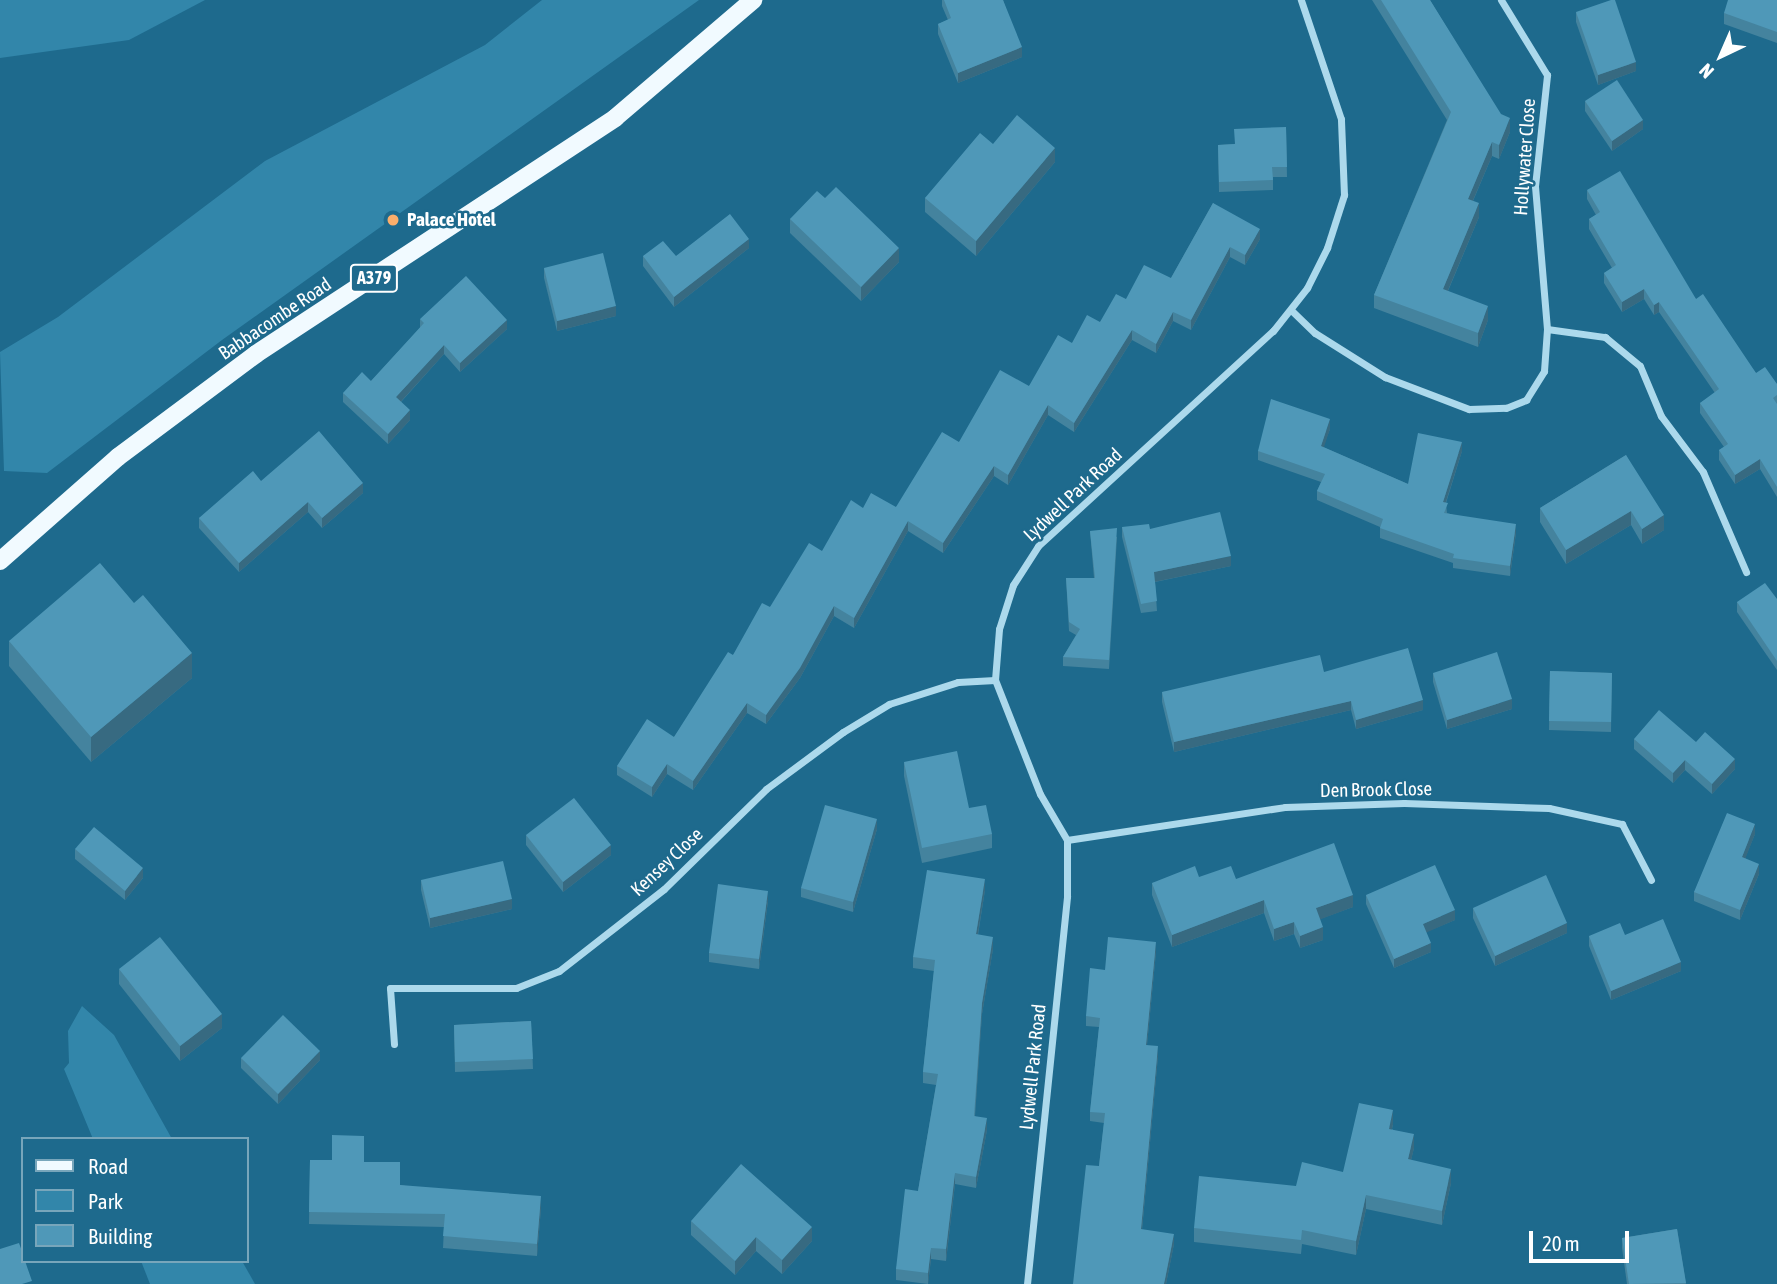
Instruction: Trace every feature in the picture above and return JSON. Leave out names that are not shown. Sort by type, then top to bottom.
[{"type":"main road","name":"Babbacombe Road","points":[[0,561],[118,457],[256,355],[615,118],[753,0]]},
{"type":"street","name":"Lydwell Park Road","points":[[1027,1284],[1067,896],[1067,840],[1040,794],[995,680],[999,629],[1013,585],[1038,546],[1291,310],[1327,248],[1344,195],[1341,119],[1301,0]]},
{"type":"street","name":"Hollywater Close","points":[[1291,310],[1315,333],[1385,377],[1469,409],[1506,408],[1526,400],[1544,371],[1547,328],[1535,186],[1547,75],[1501,0]]},
{"type":"street","points":[[1547,328],[1605,337],[1640,366],[1661,416],[1703,472],[1745,572]]},
{"type":"street","name":"Kensey Close","points":[[394,1044],[390,988],[516,988],[559,971],[664,889],[766,789],[843,732],[889,704],[958,682],[995,680]]},
{"type":"street","name":"Den Brook Close","points":[[1067,840],[1285,807],[1404,803],[1549,808],[1622,824],[1651,880]]},
{"type":"green space","points":[[0,0],[205,0],[129,40],[0,58]]},
{"type":"green space","points":[[542,0],[699,0],[222,340],[47,473],[4,471],[0,352],[58,317],[265,161],[485,45]]},
{"type":"green space","points":[[82,1006],[114,1035],[171,1137],[92,1137],[64,1069],[69,1063],[68,1031]]},
{"type":"green space","points":[[142,1263],[243,1263],[255,1284],[150,1284]]},
{"type":"building","points":[[944,0],[1003,0],[1022,47],[958,73],[938,24],[951,18]]},
{"type":"building","points":[[1381,0],[1430,0],[1501,114],[1510,118],[1499,145],[1492,142],[1468,199],[1479,203],[1443,289],[1488,306],[1478,333],[1374,295],[1451,112]]},
{"type":"building","points":[[1615,0],[1636,62],[1598,75],[1576,12]]},
{"type":"building","points":[[1728,0],[1777,0],[1777,32],[1724,13]]},
{"type":"building","points":[[1617,80],[1643,120],[1612,141],[1585,101]]},
{"type":"building","points":[[1017,115],[1055,148],[976,241],[925,198],[980,133],[993,144]]},
{"type":"building","points":[[1286,127],[1287,167],[1272,167],[1273,180],[1219,182],[1218,145],[1235,144],[1234,129]]},
{"type":"building","points":[[1620,171],[1696,299],[1703,294],[1756,373],[1765,367],[1777,384],[1777,395],[1773,398],[1777,404],[1777,487],[1760,459],[1735,475],[1719,450],[1728,444],[1700,403],[1719,389],[1659,302],[1654,305],[1644,289],[1622,302],[1604,273],[1616,265],[1589,219],[1600,212],[1587,190]]},
{"type":"building","points":[[836,187],[899,248],[861,287],[790,219],[817,191],[825,198]]},
{"type":"building","points":[[1213,203],[1260,229],[1245,255],[1230,247],[1191,320],[1173,312],[1156,344],[1132,330],[1074,423],[1048,405],[1008,475],[994,466],[943,543],[908,521],[854,618],[834,606],[800,668],[766,715],[747,703],[693,781],[667,764],[652,787],[617,766],[647,719],[674,737],[728,652],[733,655],[762,603],[770,607],[809,543],[822,551],[851,500],[863,508],[871,493],[896,507],[942,432],[959,442],[1000,370],[1029,386],[1058,335],[1072,343],[1087,315],[1100,322],[1116,294],[1126,299],[1144,265],[1171,278]]},
{"type":"building","points":[[730,214],[749,239],[674,297],[643,256],[663,241],[676,256]]},
{"type":"building","points":[[603,253],[616,306],[557,321],[544,268]]},
{"type":"building","points":[[466,276],[507,320],[460,363],[444,345],[396,397],[410,410],[388,434],[343,393],[362,372],[371,381],[424,323],[420,319]]},
{"type":"building","points":[[1271,399],[1330,419],[1321,446],[1408,484],[1418,433],[1462,442],[1443,502],[1448,503],[1444,513],[1516,524],[1510,566],[1453,558],[1454,554],[1380,528],[1383,519],[1317,491],[1325,474],[1258,451]]},
{"type":"building","points":[[319,431],[363,483],[322,518],[308,502],[239,563],[199,518],[253,471],[261,481]]},
{"type":"building","points":[[1626,455],[1664,515],[1642,529],[1631,511],[1566,550],[1540,508]]},
{"type":"building","points":[[1220,512],[1231,556],[1154,572],[1157,601],[1141,604],[1122,527],[1149,524],[1150,529]]},
{"type":"building","points":[[1117,528],[1109,660],[1063,657],[1080,629],[1069,622],[1066,578],[1095,578],[1090,531]]},
{"type":"building","points":[[100,563],[134,603],[143,595],[192,653],[91,737],[9,641]]},
{"type":"building","points":[[1765,583],[1777,599],[1777,661],[1737,602]]},
{"type":"building","points":[[1408,648],[1423,700],[1356,720],[1351,701],[1174,742],[1162,692],[1320,655],[1324,672]]},
{"type":"building","points":[[1497,652],[1512,699],[1447,720],[1433,673]]},
{"type":"building","points":[[1550,671],[1612,673],[1611,722],[1549,721]]},
{"type":"building","points":[[1659,710],[1696,742],[1705,732],[1735,759],[1712,784],[1685,760],[1673,773],[1634,739]]},
{"type":"building","points":[[957,751],[969,808],[986,805],[992,834],[922,848],[904,762]]},
{"type":"building","points":[[574,798],[611,845],[563,882],[526,835]]},
{"type":"building","points":[[825,805],[877,819],[853,902],[801,888]]},
{"type":"building","points":[[1727,813],[1755,824],[1742,857],[1759,864],[1740,910],[1694,892]]},
{"type":"building","points":[[94,827],[143,868],[125,891],[75,849]]},
{"type":"building","points":[[1334,843],[1353,895],[1316,908],[1323,927],[1300,936],[1294,922],[1274,929],[1264,900],[1172,935],[1152,883],[1195,866],[1199,877],[1231,866],[1236,879]]},
{"type":"building","points":[[503,861],[512,899],[430,918],[421,880]]},
{"type":"building","points":[[1435,865],[1455,910],[1423,924],[1431,943],[1394,959],[1366,895]]},
{"type":"building","points":[[927,870],[985,879],[976,934],[993,937],[982,1003],[974,1116],[987,1118],[976,1177],[955,1173],[946,1249],[931,1248],[928,1273],[896,1269],[905,1189],[918,1191],[938,1074],[923,1072],[935,960],[913,957]]},
{"type":"building","points":[[1546,875],[1567,923],[1495,956],[1473,908]]},
{"type":"building","points":[[718,884],[768,891],[759,959],[709,953]]},
{"type":"building","points":[[1663,919],[1681,962],[1611,991],[1589,936],[1620,923],[1625,935]]},
{"type":"building","points":[[160,937],[222,1014],[180,1046],[119,969]]},
{"type":"building","points":[[1108,937],[1156,942],[1146,1045],[1158,1046],[1141,1229],[1174,1234],[1164,1284],[1073,1284],[1086,1165],[1099,1166],[1105,1113],[1090,1112],[1100,1018],[1086,1016],[1090,968],[1105,970]]},
{"type":"building","points":[[283,1015],[320,1051],[278,1094],[241,1058]]},
{"type":"building","points":[[531,1021],[533,1059],[455,1062],[454,1025]]},
{"type":"building","points":[[1359,1103],[1393,1110],[1389,1129],[1414,1134],[1408,1159],[1451,1169],[1442,1211],[1366,1195],[1356,1241],[1302,1230],[1301,1240],[1194,1228],[1199,1176],[1296,1186],[1302,1162],[1343,1172]]},
{"type":"building","points":[[332,1135],[364,1136],[364,1162],[400,1162],[400,1185],[541,1196],[537,1244],[443,1236],[445,1214],[309,1212],[310,1160],[332,1160]]},
{"type":"building","points":[[741,1164],[812,1227],[782,1260],[756,1237],[735,1261],[691,1221]]},
{"type":"building","points":[[1677,1229],[1686,1283],[1629,1284],[1622,1238]]},
{"type":"building","points":[[19,1243],[21,1263],[26,1263],[32,1281],[0,1284],[0,1249]]},
{"type":"place","name":"Palace Hotel","points":[[393,220]]}]
